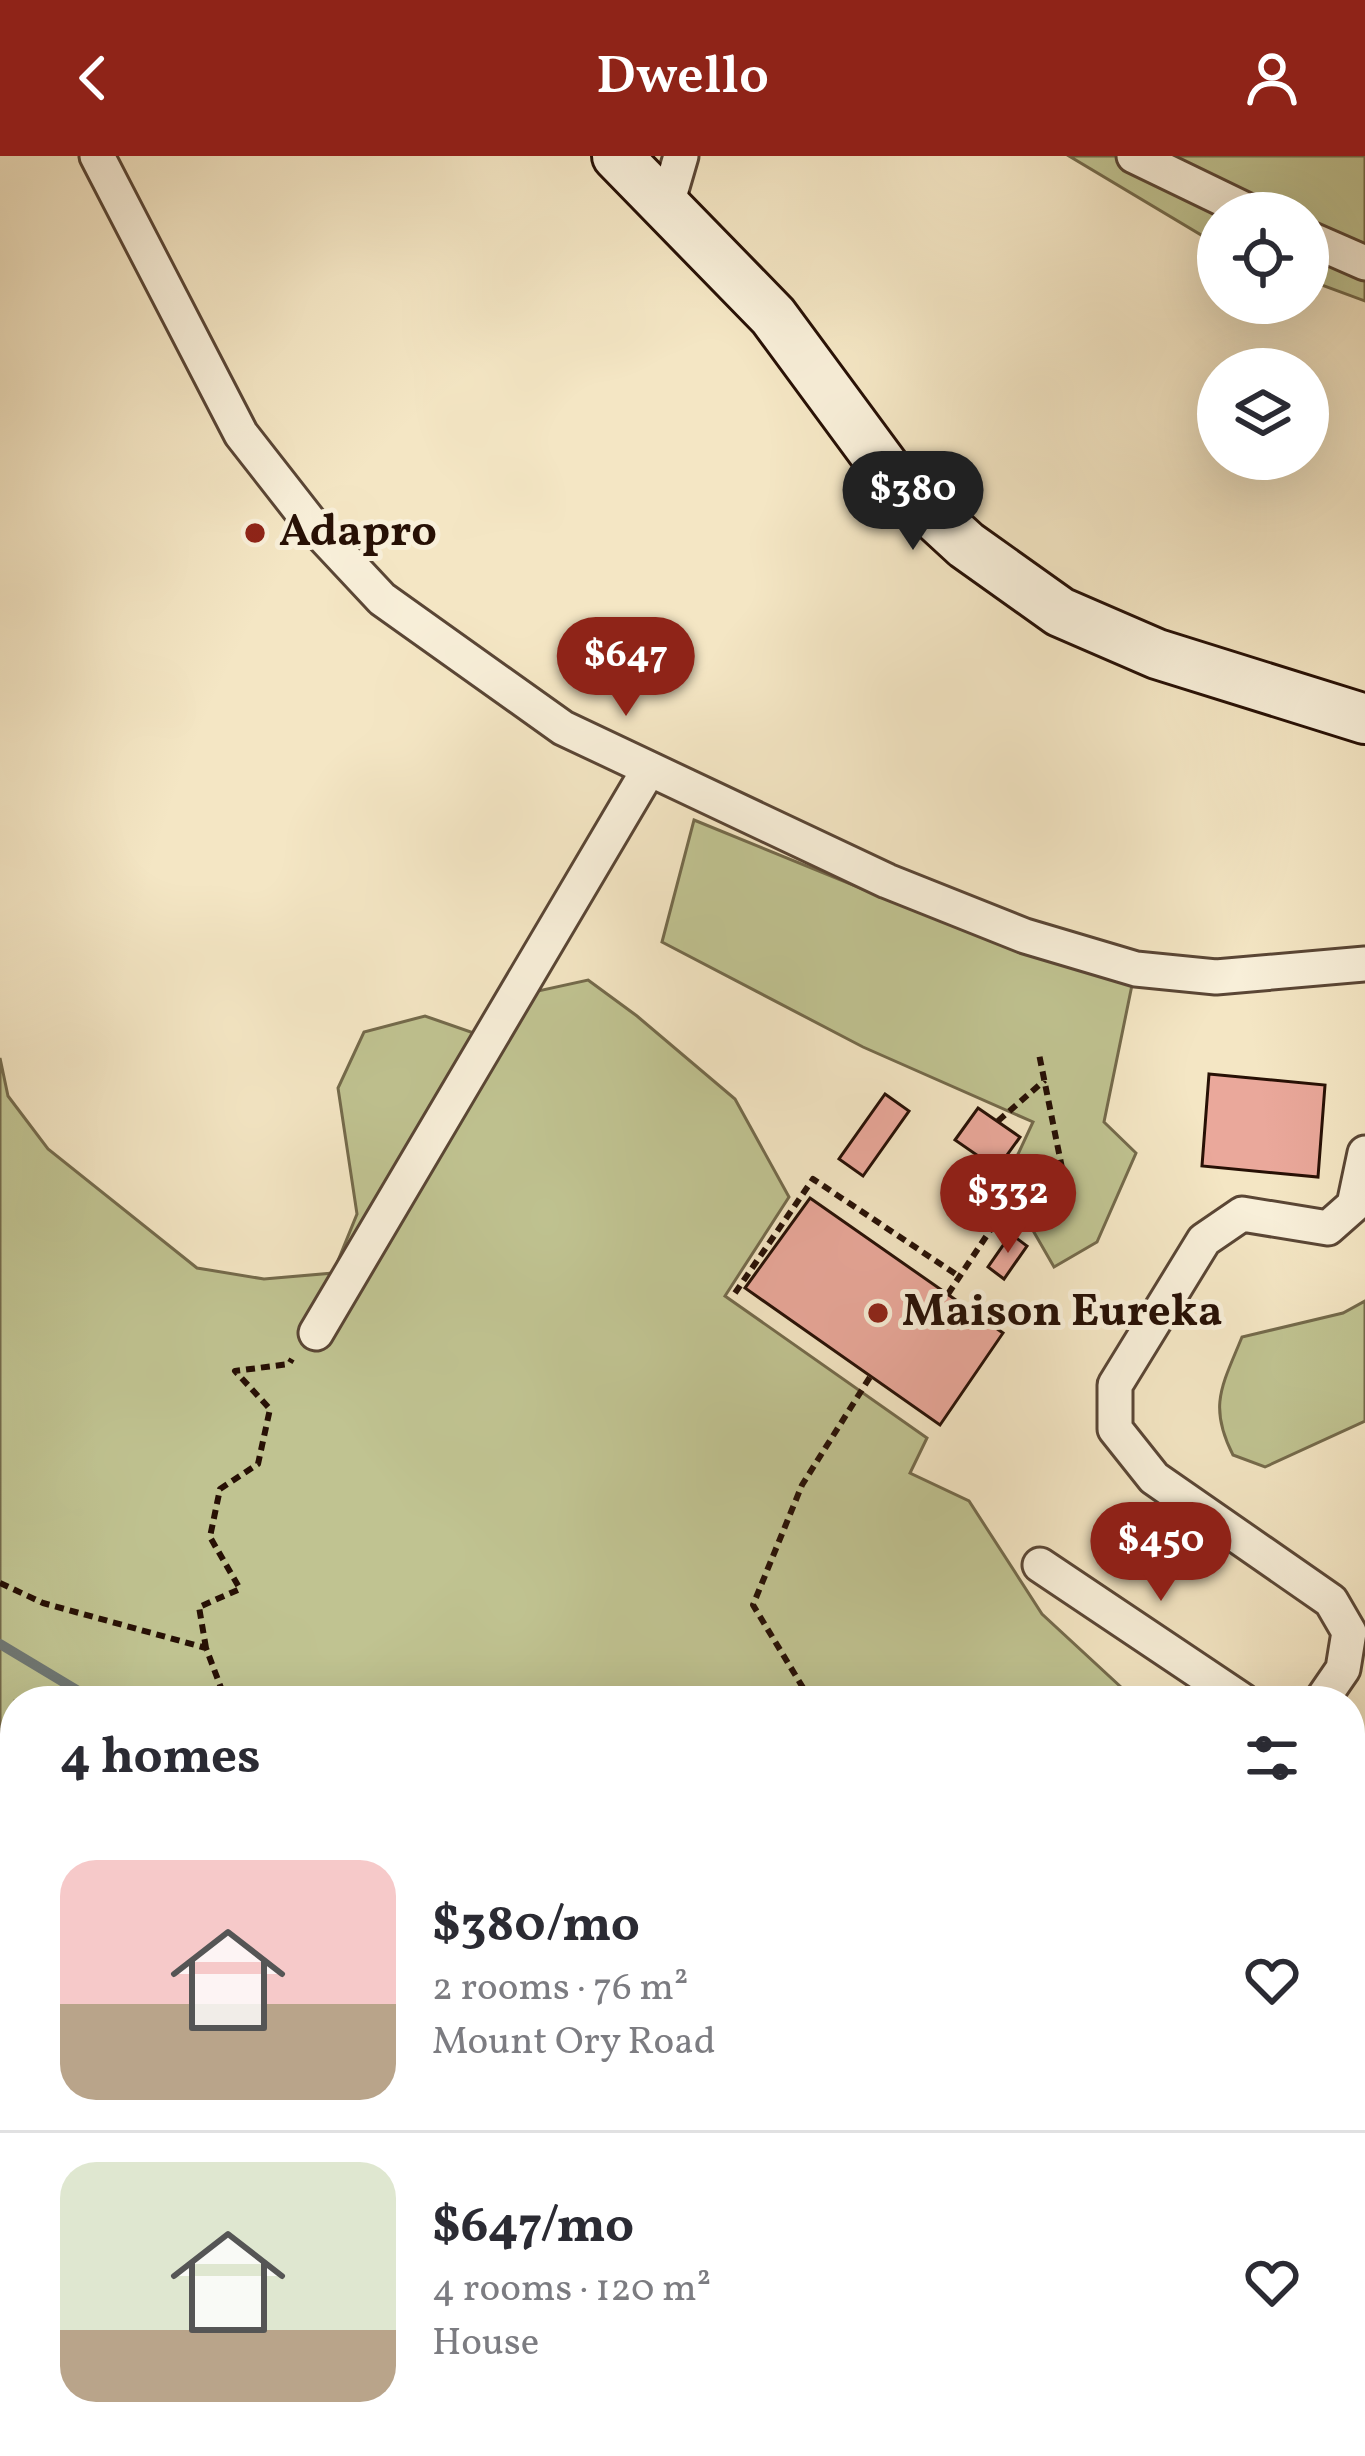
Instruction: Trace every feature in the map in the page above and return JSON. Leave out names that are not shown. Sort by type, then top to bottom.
[{"type":"main road","points":[[617,156],[773,316],[891,476],[965,545],[1060,611],[1138,646],[1365,719]]},
{"type":"street","points":[[98,156],[241,434],[309,521],[382,599],[563,728],[887,881],[1024,935],[1136,970],[1216,977],[1365,964]]},
{"type":"street","points":[[667,204],[681,156]]},
{"type":"street","points":[[1134,156],[1209,192]]},
{"type":"street","points":[[1329,247],[1365,263]]},
{"type":"street","points":[[316,1333],[649,769]]},
{"type":"street","points":[[1331,1686],[1343,1669],[1349,1632],[1331,1601],[1154,1478],[1114,1429],[1115,1385],[1204,1240],[1242,1214],[1328,1228],[1354,1205],[1365,1153]]},
{"type":"street","points":[[1040,1565],[1221,1686]]},
{"type":"path","points":[[948,1294],[998,1220],[1043,1207],[1063,1174],[1039,1054]]},
{"type":"path","points":[[998,1121],[1045,1080]]},
{"type":"path","points":[[735,1293],[813,1179],[960,1277]]},
{"type":"path","points":[[220,1686],[206,1648],[199,1607],[240,1589],[210,1538],[220,1489],[258,1464],[270,1409],[235,1371],[289,1364],[316,1333]]},
{"type":"path","points":[[803,1686],[752,1605],[802,1485],[870,1377]]},
{"type":"path","points":[[0,1583],[43,1603],[206,1648]]},
{"type":"green space","points":[[1069,156],[1365,156],[1365,301],[1329,288],[1329,192],[1197,192],[1197,232]]},
{"type":"green space","points":[[694,820],[912,909],[1132,985],[1104,1122],[1136,1153],[1097,1242],[1054,1267],[1005,1182],[1033,1122],[863,1047],[662,942]]},
{"type":"green space","points":[[588,980],[735,1099],[789,1197],[725,1296],[927,1438],[910,1473],[969,1501],[1042,1614],[1120,1686],[0,1686],[0,1058],[8,1096],[48,1149],[197,1268],[264,1279],[333,1273],[357,1214],[338,1088],[364,1032],[425,1016],[485,1037],[524,994]]},
{"type":"green space","points":[[1365,1301],[1365,1421],[1265,1467],[1233,1455],[1220,1409],[1224,1383],[1242,1337],[1343,1313]]},
{"type":"building","points":[[1209,1074],[1325,1085],[1318,1177],[1202,1166]]},
{"type":"building","points":[[885,1094],[909,1111],[863,1176],[839,1159]]},
{"type":"building","points":[[978,1108],[1020,1137],[997,1169],[955,1140]]},
{"type":"building","name":"Maison Eureka","points":[[810,1198],[1003,1333],[940,1425],[745,1288]]},
{"type":"building","points":[[1011,1234],[1027,1246],[1004,1279],[988,1267]]},
{"type":"waterway","points":[[0,1644],[70,1686]]},
{"type":"place","name":"Adapro","points":[[255,533]]},
{"type":"place","name":"Maison Eureka","points":[[878,1313]]}]
